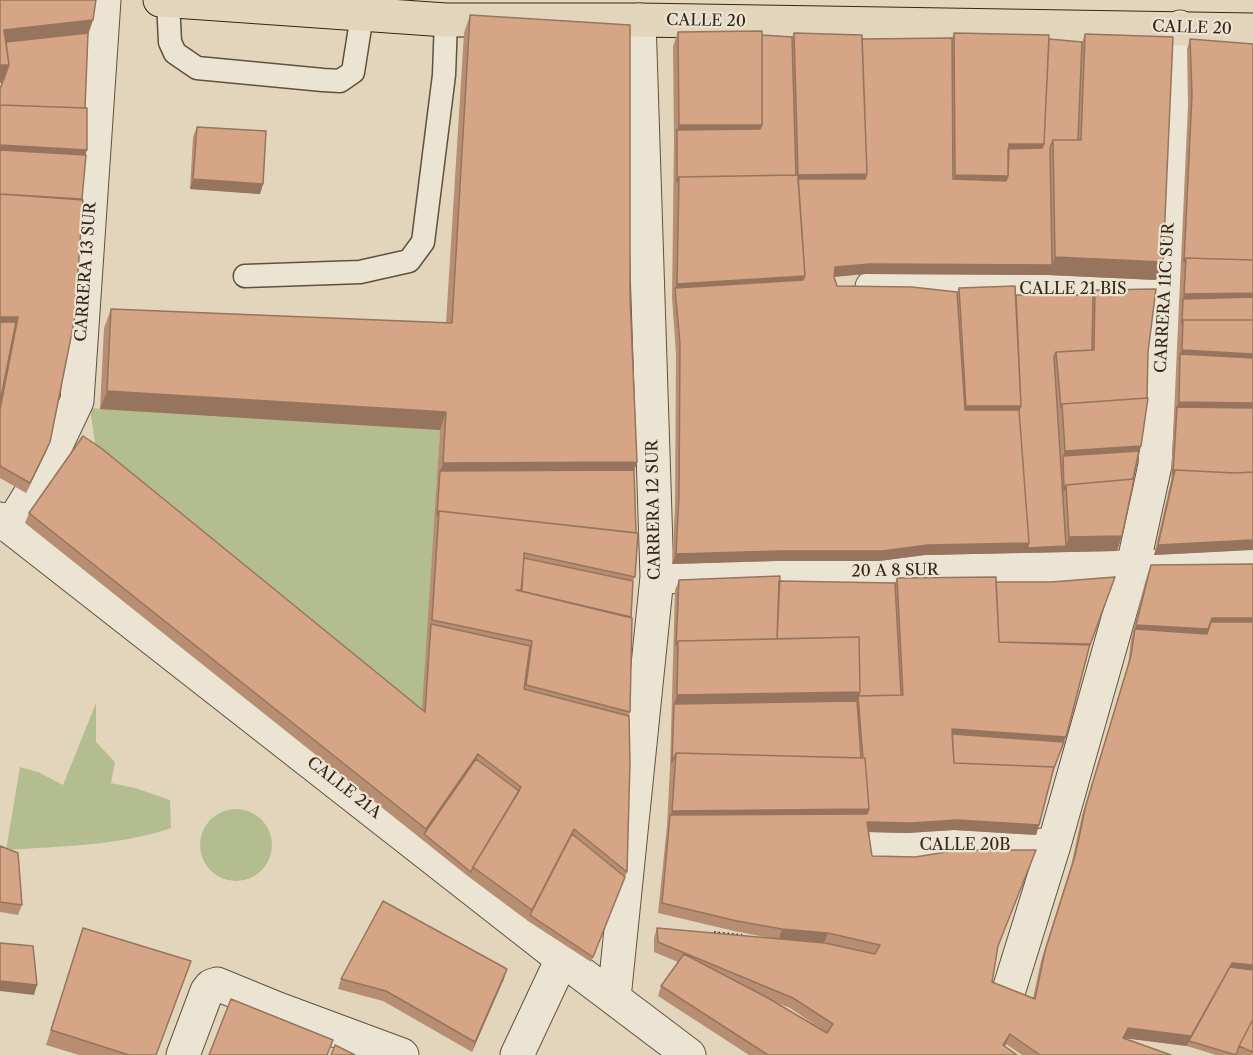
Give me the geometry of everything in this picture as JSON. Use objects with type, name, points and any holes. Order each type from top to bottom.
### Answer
[{"type":"main road","name":"CALLE 20","points":[[160,0],[446,20],[639,20],[1180,27],[1253,30]]},
{"type":"street","name":"CARRERA 13 SUR","points":[[5,523],[42,475],[77,401],[104,0]]},
{"type":"street","name":"CARRERA 12 SUR","points":[[614,998],[657,577],[639,20]]},
{"type":"street","name":"CARRERA 11C SUR","points":[[1133,566],[1155,465],[1180,27]]},
{"type":"street","name":"CALLE 21 BIS","points":[[837,287],[1165,290]]},
{"type":"street","name":"CALLE 21A","points":[[5,523],[562,959],[689,1055]]},
{"type":"street","name":"20 A 8 SUR","points":[[657,577],[1253,564]]},
{"type":"street","points":[[1008,993],[1054,845],[1133,566]]},
{"type":"street","name":"CALLE 20B","points":[[877,846],[1054,845]]},
{"type":"street","points":[[516,1055],[562,959]]},
{"type":"street","points":[[183,1055],[207,991],[211,986],[218,984],[402,1055]]},
{"type":"lane","points":[[168,1],[170,42],[175,53],[197,68],[323,80],[340,81],[353,72],[362,15]]},
{"type":"lane","points":[[245,276],[360,272],[409,261],[423,242],[444,75],[446,20]]},
{"type":"path","points":[[709,933],[753,938]]},
{"type":"green space","points":[[90,408],[440,430],[422,722],[97,458]]},
{"type":"green space","points":[[96,703],[96,742],[115,762],[111,783],[135,788],[170,800],[171,828],[111,842],[6,850],[20,767],[38,772],[63,785]]},
{"type":"green space","points":[[243,809],[262,819],[270,831],[272,845],[270,859],[262,871],[250,879],[229,881],[210,871],[202,859],[200,838],[210,819],[222,811]]},
{"type":"building","points":[[0,0],[96,0],[93,20],[4,30],[9,65],[0,65]]},
{"type":"building","points":[[470,15],[630,25],[630,298],[637,462],[443,463],[446,412],[107,391],[111,309],[452,323]]},
{"type":"building","points":[[762,31],[762,125],[679,125],[678,32]]},
{"type":"building","points":[[88,33],[85,108],[0,105],[0,89],[9,65],[6,42]]},
{"type":"building","points":[[794,33],[862,35],[867,174],[798,175]]},
{"type":"building","points":[[954,33],[1049,35],[1044,144],[1009,144],[1008,176],[955,175]]},
{"type":"building","points":[[1085,34],[1173,37],[1163,262],[1055,257],[1053,140],[1081,140]]},
{"type":"building","points":[[762,35],[792,37],[796,175],[679,177],[677,182],[677,130],[760,129],[762,125]]},
{"type":"building","points":[[952,38],[953,179],[1006,181],[1008,149],[1042,148],[1044,144],[1049,39],[1082,42],[1078,140],[1053,140],[1050,148],[1052,265],[870,264],[835,267],[834,277],[837,286],[912,287],[957,292],[965,410],[1019,410],[1029,543],[928,545],[882,551],[676,554],[679,497],[680,344],[675,288],[803,280],[805,276],[798,179],[865,179],[867,174],[862,39]]},
{"type":"building","points":[[1190,39],[1253,44],[1253,260],[1186,258],[1184,262],[1192,95]]},
{"type":"building","points":[[0,105],[87,108],[87,150],[0,145]]},
{"type":"building","points":[[197,127],[266,131],[263,184],[193,179]]},
{"type":"building","points":[[0,150],[86,155],[82,199],[0,194]]},
{"type":"building","points":[[798,175],[805,276],[677,284],[679,177]]},
{"type":"building","points":[[0,194],[83,200],[75,317],[50,442],[30,483],[0,466],[0,409],[18,317],[0,317]]},
{"type":"building","points":[[1186,258],[1253,260],[1253,293],[1184,294]]},
{"type":"building","points":[[1015,286],[1021,406],[966,406],[959,288]]},
{"type":"building","points":[[1156,289],[1148,352],[1147,398],[1062,404],[1061,408],[1056,352],[1094,350],[1095,290]]},
{"type":"building","points":[[1016,295],[1093,295],[1092,350],[1056,352],[1054,357],[1066,546],[1027,548],[1029,543],[1019,410],[1021,406]]},
{"type":"building","points":[[1253,297],[1253,320],[1183,320],[1182,324],[1183,299]]},
{"type":"building","points":[[1183,320],[1253,320],[1253,354],[1182,350]]},
{"type":"building","points":[[0,322],[16,322],[0,402]]},
{"type":"building","points":[[1180,354],[1253,358],[1253,403],[1179,402]]},
{"type":"building","points":[[1148,398],[1141,446],[1065,451],[1062,404]]},
{"type":"building","points":[[1177,407],[1253,408],[1253,472],[1175,470],[1173,474]]},
{"type":"building","points":[[83,436],[101,448],[425,712],[431,624],[530,646],[524,689],[629,716],[627,872],[574,829],[532,910],[473,867],[521,787],[478,754],[426,829],[29,513]]},
{"type":"building","points":[[1139,451],[1133,479],[1066,485],[1064,490],[1063,456]]},
{"type":"building","points":[[634,470],[636,533],[439,511],[437,515],[440,471]]},
{"type":"building","points":[[1175,470],[1253,472],[1253,540],[1158,545]]},
{"type":"building","points":[[1134,479],[1122,536],[1069,537],[1066,485]]},
{"type":"building","points":[[439,511],[638,533],[635,577],[524,553],[522,590],[516,590],[632,618],[630,712],[526,685],[532,641],[432,620]]},
{"type":"building","points":[[524,558],[633,581],[631,617],[521,591]]},
{"type":"building","points":[[1253,564],[1253,618],[1212,618],[1208,629],[1136,625],[1151,565]]},
{"type":"building","points":[[780,576],[777,639],[678,641],[676,645],[679,580]]},
{"type":"building","points":[[996,577],[999,642],[1090,644],[1066,737],[952,729],[954,763],[1054,767],[1039,825],[957,820],[911,823],[867,822],[872,856],[915,857],[959,850],[1036,850],[998,946],[992,982],[1035,999],[1045,951],[1075,856],[1086,805],[1131,656],[1135,629],[1207,634],[1211,622],[1253,622],[1253,965],[1232,963],[1191,1036],[1128,1028],[1123,1038],[1171,1055],[1040,1055],[1010,1034],[1003,1045],[1017,1055],[768,1055],[661,986],[684,954],[768,998],[827,1033],[833,1024],[793,998],[658,942],[657,928],[825,943],[875,954],[880,945],[828,933],[782,929],[737,921],[662,903],[670,815],[867,814],[869,809],[858,696],[903,695],[897,578]]},
{"type":"building","points":[[1115,577],[1090,645],[999,642],[996,582],[1051,582]]},
{"type":"building","points":[[779,581],[895,583],[901,695],[858,696],[860,692],[859,637],[777,639]]},
{"type":"building","points":[[859,637],[860,692],[677,695],[678,641]]},
{"type":"building","points":[[857,701],[861,758],[676,753],[672,762],[674,704]]},
{"type":"building","points":[[952,734],[1064,742],[1054,768],[954,763]]},
{"type":"building","points":[[676,753],[865,758],[869,809],[672,811]]},
{"type":"building","points":[[476,759],[519,791],[471,872],[424,834]]},
{"type":"building","points":[[572,834],[625,877],[593,957],[530,915]]},
{"type":"building","points":[[0,846],[18,853],[22,905],[0,902]]},
{"type":"building","points":[[383,901],[507,969],[475,1042],[386,991],[341,979]]},
{"type":"building","points":[[83,928],[191,961],[156,1055],[129,1055],[51,1030]]},
{"type":"building","points":[[0,943],[33,946],[37,985],[0,981]]},
{"type":"building","points":[[1230,967],[1253,970],[1253,1019],[1236,1055],[1189,1041]]},
{"type":"building","points":[[231,999],[333,1040],[327,1055],[209,1055]]},
{"type":"building","points":[[1253,1019],[1253,1052],[1239,1046]]},
{"type":"building","points":[[335,1045],[355,1055],[331,1055]]}]
